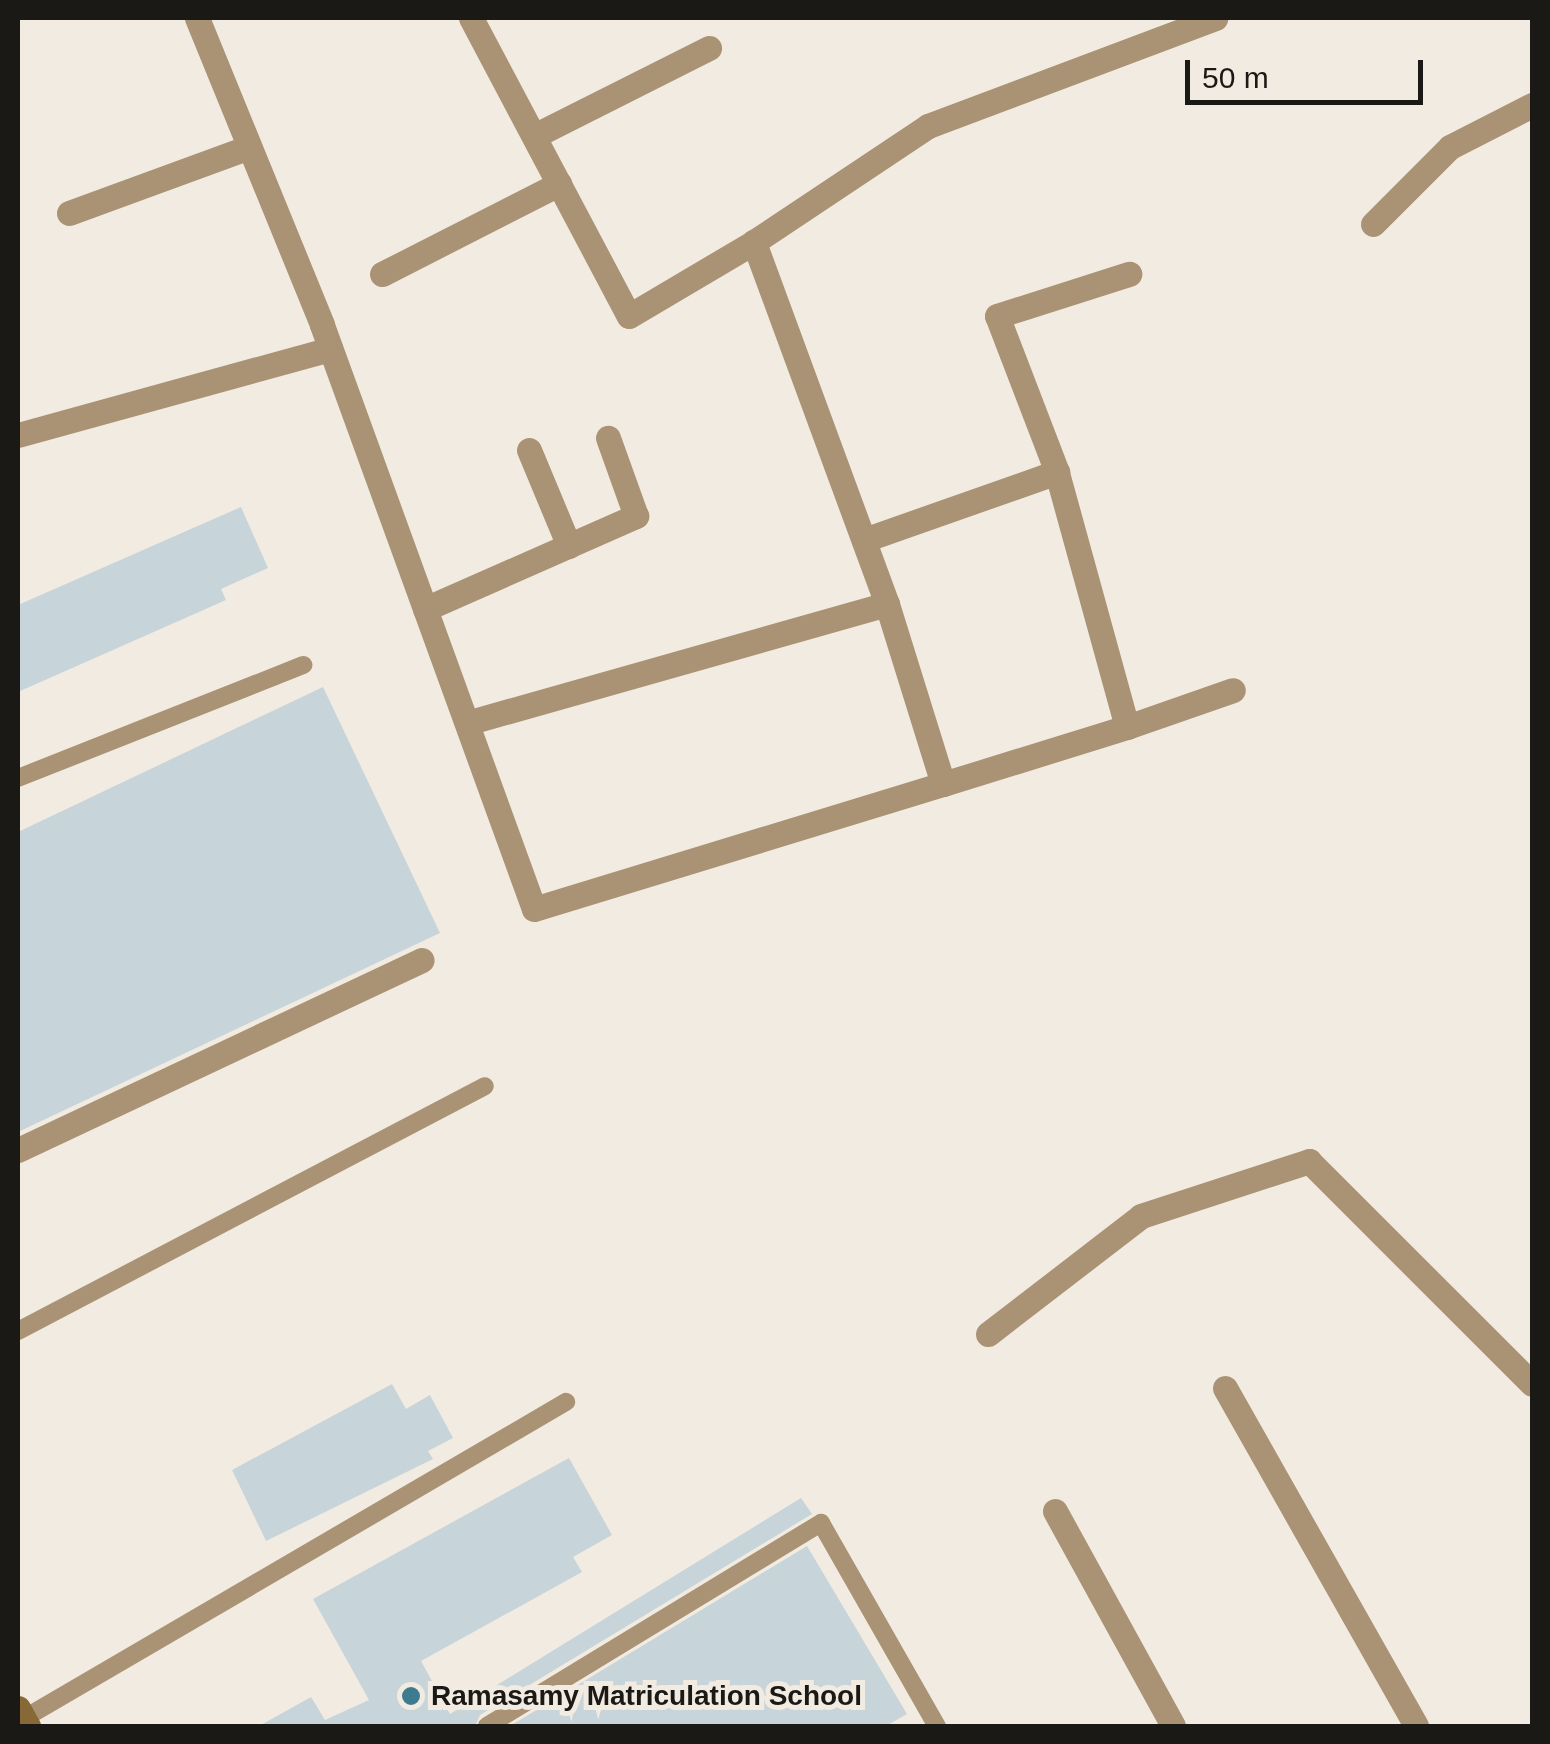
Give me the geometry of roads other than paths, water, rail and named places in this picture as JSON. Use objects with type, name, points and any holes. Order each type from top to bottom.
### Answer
[{"type":"street","points":[[197,18],[330,348],[534,909],[1127,727],[1233,690]]},
{"type":"street","points":[[471,18],[630,316],[754,242],[928,126],[1214,18]]},
{"type":"street","points":[[534,136],[709,48]]},
{"type":"street","points":[[1373,224],[1450,146],[1532,105]]},
{"type":"street","points":[[69,214],[249,147]]},
{"type":"street","points":[[382,274],[560,184]]},
{"type":"street","points":[[754,242],[887,604],[943,784]]},
{"type":"street","points":[[1127,727],[1057,472],[997,316],[1129,274]]},
{"type":"street","points":[[18,435],[330,348]]},
{"type":"street","points":[[424,609],[636,516],[608,438]]},
{"type":"street","points":[[529,450],[568,546]]},
{"type":"street","points":[[864,540],[1057,472]]},
{"type":"street","points":[[469,722],[887,604]]},
{"type":"street","points":[[18,1150],[422,960]]},
{"type":"street","points":[[988,1334],[1141,1216],[1309,1161],[1532,1384]]},
{"type":"street","points":[[1225,1388],[1416,1726]]},
{"type":"street","points":[[1055,1511],[1173,1726]]},
{"type":"lane","points":[[18,778],[303,665]]},
{"type":"lane","points":[[18,1331],[485,1086]]},
{"type":"lane","points":[[23,1718],[566,1402]]},
{"type":"lane","points":[[487,1726],[821,1523],[937,1726]]},
{"type":"place","name":"Ramasamy Matriculation School","points":[[411,1696]]}]
